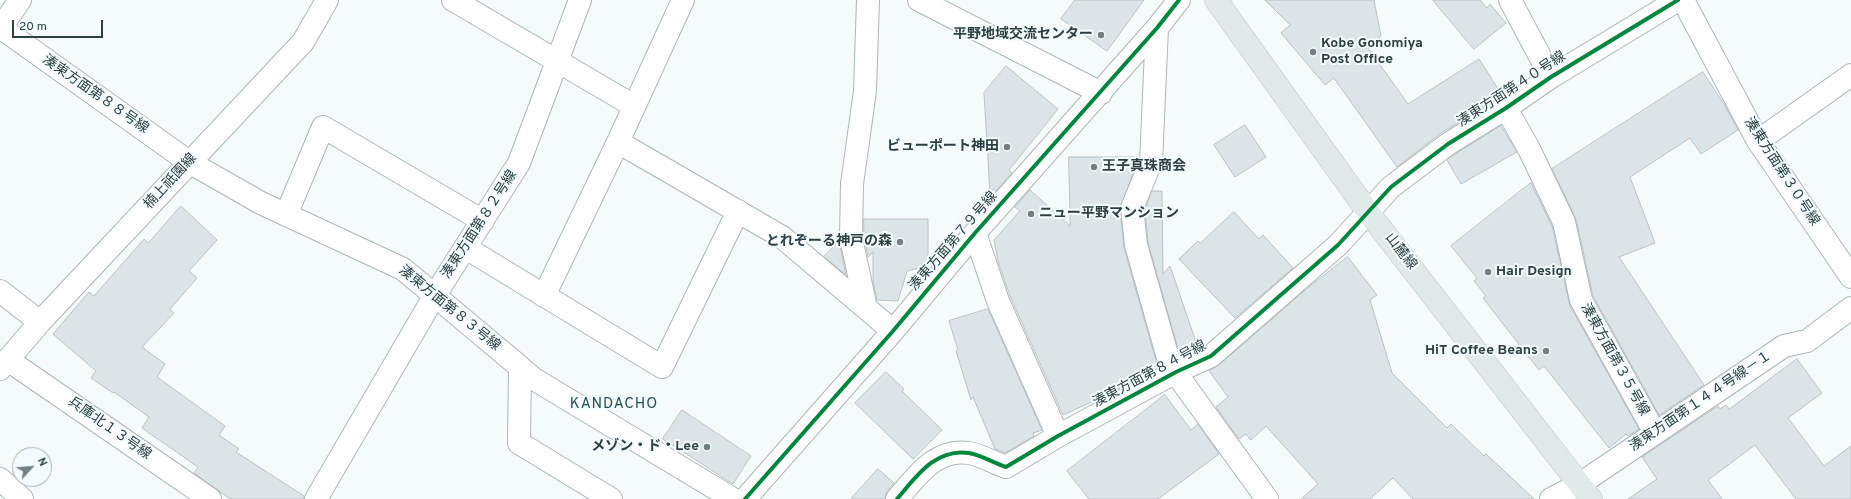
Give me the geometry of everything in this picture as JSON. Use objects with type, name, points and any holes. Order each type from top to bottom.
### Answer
[{"type":"main road","name":"山麓線","points":[[1216,0],[1368,212],[1586,491]]},
{"type":"street","points":[[0,28],[20,0]]},
{"type":"street","name":"楠上祇園線","points":[[4,364],[40,322],[303,42],[327,0]]},
{"type":"street","points":[[454,0],[634,106]]},
{"type":"street","name":"湊東方面第８２号線","points":[[316,499],[436,295],[519,164],[580,0]]},
{"type":"street","points":[[544,296],[618,142],[683,0]]},
{"type":"street","points":[[866,308],[851,238],[852,184],[864,91],[868,0]]},
{"type":"street","points":[[919,0],[1101,93]]},
{"type":"street","name":"湊東方面第７９号線","points":[[745,499],[893,331],[975,233],[1101,93],[1179,0]]},
{"type":"street","points":[[1510,0],[1550,77]]},
{"type":"street","name":"湊東方面第４０号線","points":[[1368,212],[1397,182],[1448,144],[1506,108],[1550,77],[1678,0]]},
{"type":"street","name":"湊東方面第３０号線","points":[[1683,0],[1758,141],[1851,277]]},
{"type":"street","name":"湊東方面第８８号線","points":[[0,28],[190,162]]},
{"type":"street","points":[[1157,28],[1151,162],[1132,208],[1136,245],[1170,365],[1267,499]]},
{"type":"street","points":[[1758,141],[1851,75]]},
{"type":"street","name":"湊東方面第３５号線","points":[[1506,108],[1529,149],[1564,222],[1581,300],[1655,433]]},
{"type":"street","points":[[286,215],[323,127],[483,221]]},
{"type":"street","points":[[618,142],[782,237],[893,331]]},
{"type":"street","name":"湊東方面第８３号線","points":[[190,162],[261,203],[403,269],[436,295],[534,379],[733,499]]},
{"type":"street","points":[[466,248],[662,366],[738,212]]},
{"type":"street","name":"湊東方面第８４号線","points":[[897,499],[929,463],[943,456],[967,453],[1006,467],[1058,436],[1176,372],[1212,356],[1338,245],[1368,212]]},
{"type":"street","points":[[975,233],[998,301],[1058,436]]},
{"type":"street","points":[[0,291],[40,322]]},
{"type":"street","name":"湊東方面第１４４号線－１","points":[[1551,499],[1586,491],[1655,433],[1784,346],[1806,341],[1851,308]]},
{"type":"street","name":"兵庫北１３号線","points":[[4,364],[210,499]]},
{"type":"street","points":[[520,367],[519,443],[611,499]]},
{"type":"street","points":[[0,479],[22,499]]},
{"type":"building","name":"平野地域交流センター","points":[[1075,0],[1144,0],[1107,51],[1061,19]]},
{"type":"building","points":[[1265,0],[1374,0],[1381,36],[1368,48],[1408,104],[1479,59],[1502,95],[1441,133],[1397,167],[1334,78],[1325,85],[1281,33],[1290,25]]},
{"type":"building","points":[[1433,0],[1480,0],[1487,8],[1490,4],[1506,23],[1474,49]]},
{"type":"building","name":"ビューポート神田","points":[[1006,66],[1058,109],[1009,170],[1012,173],[996,191],[993,189],[990,193],[984,93]]},
{"type":"building","points":[[1703,72],[1725,106],[1738,130],[1701,154],[1690,138],[1630,177],[1655,243],[1619,257],[1704,385],[1659,415],[1593,296],[1576,219],[1552,169]]},
{"type":"building","points":[[1245,125],[1266,157],[1235,177],[1214,145]]},
{"type":"building","points":[[1501,126],[1517,152],[1461,184],[1447,160]]},
{"type":"building","points":[[1069,157],[1139,157],[1120,209],[1124,248],[1158,368],[1107,395],[1063,415],[1010,296],[998,261],[994,240],[1020,211],[1015,207],[1030,190],[1070,226]]},
{"type":"building","points":[[1531,183],[1552,226],[1570,306],[1639,429],[1628,436],[1626,434],[1609,448],[1544,366],[1539,370],[1483,298],[1486,296],[1474,281],[1477,278],[1451,246]]},
{"type":"building","points":[[1152,191],[1162,191],[1163,274],[1170,266],[1198,348],[1180,356],[1148,243],[1145,210]]},
{"type":"building","points":[[181,206],[217,240],[189,271],[197,278],[170,309],[174,313],[142,347],[165,364],[157,377],[225,426],[219,435],[239,449],[236,452],[304,496],[304,499],[230,499],[194,473],[198,467],[142,428],[149,417],[114,392],[113,393],[91,378],[96,371],[53,334],[89,292],[94,296],[144,239],[148,243]]},
{"type":"building","points":[[1234,212],[1259,239],[1263,235],[1293,268],[1235,318],[1179,259],[1198,241],[1200,243]]},
{"type":"building","name":"とれぞーる神戸の森","points":[[864,219],[928,219],[928,266],[907,271],[898,301],[877,300],[873,281],[873,252],[868,257],[864,237]]},
{"type":"building","points":[[839,241],[846,275],[824,257]]},
{"type":"building","points":[[1348,257],[1377,295],[1370,300],[1392,373],[1447,428],[1451,424],[1484,456],[1486,454],[1534,499],[1413,499],[1393,478],[1370,499],[1301,499],[1318,484],[1266,426],[1251,440],[1246,434],[1239,439],[1216,407],[1228,397],[1209,371],[1219,365],[1310,286]]},
{"type":"building","points":[[988,309],[1042,430],[1033,433],[1034,436],[1005,453],[995,449],[973,397],[971,400],[956,351],[958,350],[949,321]]},
{"type":"building","points":[[1797,359],[1822,393],[1788,418],[1824,466],[1851,446],[1851,499],[1796,499],[1755,445],[1708,480],[1722,499],[1628,499],[1657,479],[1642,457],[1718,406],[1720,409],[1726,405],[1729,409]]},
{"type":"building","points":[[886,372],[904,389],[902,391],[942,430],[913,459],[855,403]]},
{"type":"building","points":[[1165,395],[1191,430],[1198,424],[1219,454],[1158,499],[1089,499],[1067,471]]},
{"type":"building","name":"メゾン・ド・Lee","points":[[682,410],[751,456],[733,484],[663,439]]},
{"type":"building","points":[[878,469],[894,483],[887,491],[885,499],[851,499]]},
{"type":"cycle path","points":[[745,499],[893,331],[975,233],[1157,28],[1179,0]]},
{"type":"cycle path","points":[[897,499],[919,473],[927,466],[946,455],[969,453],[978,455],[1006,467],[1058,436],[1176,372],[1211,356],[1338,245],[1391,187],[1448,144],[1506,108],[1551,77],[1678,0]]},
{"type":"place","name":"平野地域交流センター","points":[[1101,35]]},
{"type":"place","name":"Kobe Gonomiya Post Office","points":[[1313,52]]},
{"type":"place","name":"ビューポート神田","points":[[1007,147]]},
{"type":"place","name":"王子真珠商会","points":[[1094,167]]},
{"type":"place","name":"ニュー平野マンション","points":[[1031,214]]},
{"type":"place","name":"とれぞーる神戸の森","points":[[900,242]]},
{"type":"place","name":"Hair Design","points":[[1488,272]]},
{"type":"place","name":"HiT Coffee Beans","points":[[1546,351]]},
{"type":"place","name":"メゾン・ド・Lee","points":[[707,447]]},
{"type":"district","name":"KANDACHO","points":[[614,405]]}]
